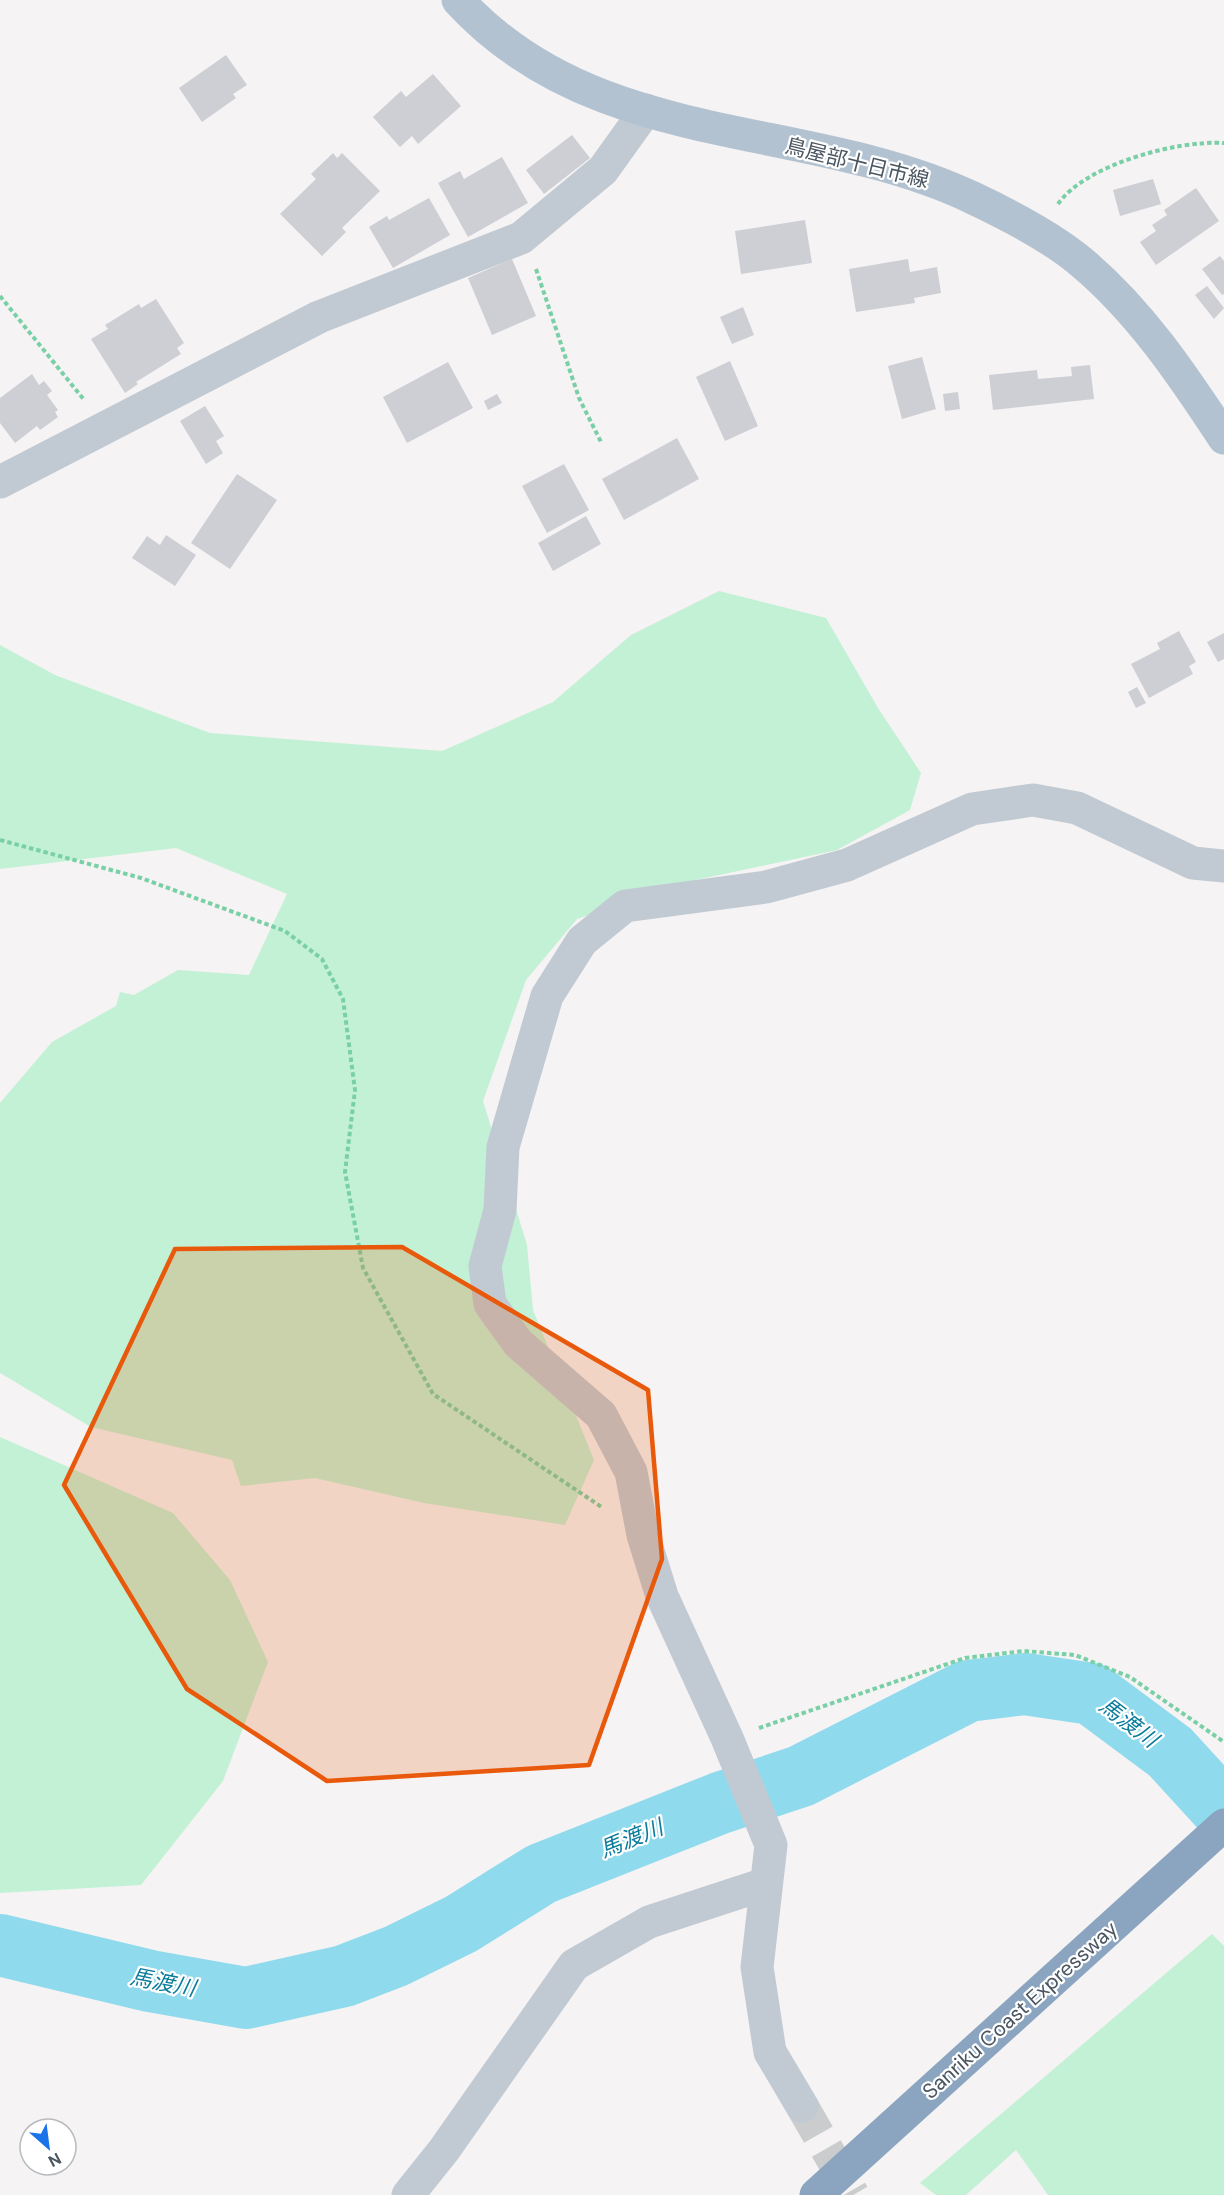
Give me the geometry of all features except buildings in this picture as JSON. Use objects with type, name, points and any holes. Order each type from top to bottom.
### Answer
[{"type":"highway","name":"Sanriku Coast Expressway","points":[[816,2195],[1224,1825]]},
{"type":"main road","name":"鳥屋部十日市線","points":[[458,0],[473,16],[526,59],[581,88],[723,132],[847,157],[908,173],[973,197],[1037,233],[1078,259],[1117,294],[1155,338],[1224,438]]},
{"type":"street","points":[[0,482],[319,317],[521,238],[603,170],[646,110]]},
{"type":"street","points":[[802,2106],[770,2052],[757,1967],[771,1845],[663,1596],[644,1535],[632,1472],[601,1415],[518,1342],[490,1304],[485,1266],[500,1210],[503,1147],[547,996],[582,941],[625,906],[766,887],[846,865],[972,809],[1033,800],[1077,808],[1193,863],[1224,866]]},
{"type":"street","points":[[408,2195],[444,2150],[574,1965],[649,1922],[765,1884]]},
{"type":"path","points":[[1037,233],[1063,196],[1104,169],[1161,149],[1206,142],[1224,143]]},
{"type":"path","points":[[521,238],[537,273],[579,398],[601,442]]},
{"type":"path","points":[[0,296],[107,427]]},
{"type":"path","points":[[0,840],[141,878],[230,910],[285,931],[322,959],[343,999],[354,1078],[355,1090],[345,1172],[363,1268],[433,1394],[644,1535]]},
{"type":"path","points":[[731,1750],[965,1658],[1024,1651],[1075,1655],[1130,1677],[1224,1742]]},
{"type":"highlighted area","points":[[402,1247],[648,1390],[662,1559],[589,1765],[327,1781],[187,1689],[64,1485],[175,1249]]},
{"type":"green space","points":[[719,591],[826,618],[878,708],[921,773],[910,810],[837,850],[686,882],[577,919],[526,980],[483,1101],[527,1245],[533,1310],[594,1460],[565,1525],[424,1503],[315,1478],[241,1486],[232,1460],[91,1427],[0,1373],[0,1103],[52,1042],[116,1006],[120,992],[134,995],[178,970],[249,975],[287,894],[176,848],[0,869],[0,645],[55,675],[210,733],[442,751],[553,702],[631,635]]},
{"type":"green space","points":[[0,1437],[173,1513],[230,1580],[268,1662],[223,1781],[141,1885],[0,1893]]},
{"type":"green space","points":[[1212,1934],[1224,1946],[1224,2195],[1048,2195],[1016,2150],[966,2195],[936,2195],[920,2183]]},
{"type":"waterway","name":"馬渡川","points":[[0,1945],[150,1981],[246,1998],[344,1976],[396,1956],[461,1924],[541,1874],[720,1803],[801,1776],[968,1691],[1025,1684],[1092,1694],[1170,1752],[1224,1811]]},
{"type":"tunnel","points":[[802,2106],[853,2195]]}]
